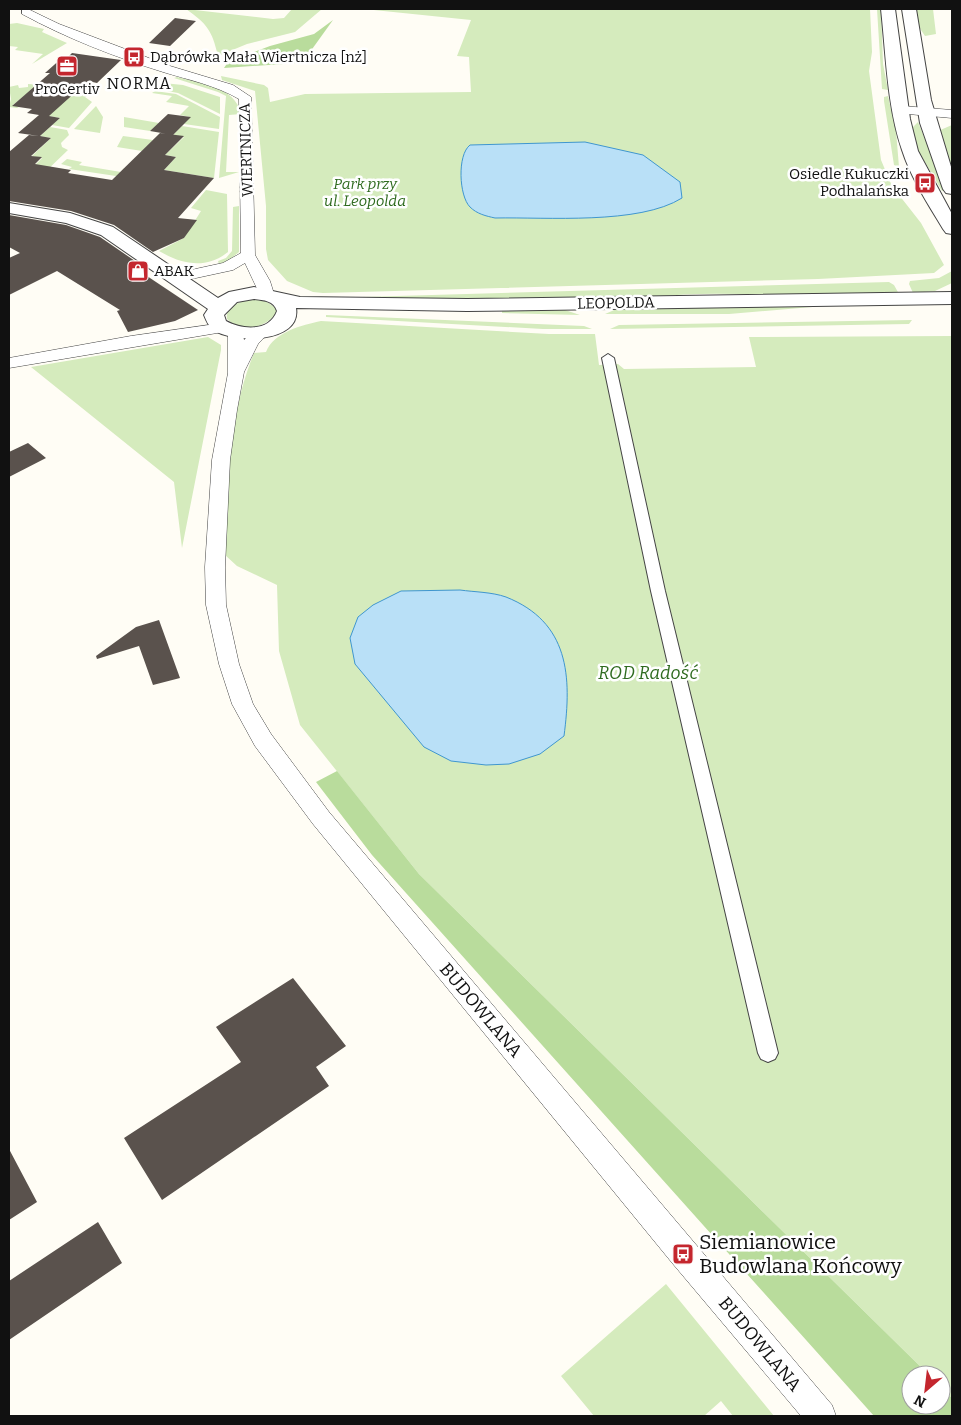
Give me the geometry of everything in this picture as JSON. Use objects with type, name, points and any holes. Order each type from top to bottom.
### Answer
[{"type":"street","points":[[888,9],[902,115],[910,151],[952,229]]},
{"type":"street","points":[[909,9],[916,69],[925,116],[952,189]]},
{"type":"street","name":"WIERTNICZA","points":[[55,27],[26,10],[16,19],[55,27],[166,69],[229,88],[245,97],[249,258],[247,282],[228,313],[236,374]]},
{"type":"street","points":[[902,115],[952,114]]},
{"type":"street","points":[[925,116],[952,122]]},
{"type":"street","points":[[9,208],[70,218],[107,231],[175,274],[228,313],[261,332],[277,325],[277,303]]},
{"type":"street","points":[[175,274],[228,267],[249,258]]},
{"type":"street","name":"WIERTNICZA","points":[[249,258],[277,303]]},
{"type":"street","points":[[931,298],[952,288]]},
{"type":"street","name":"LEOPOLDA","points":[[598,312],[952,298]]},
{"type":"street","name":"LEOPOLDA","points":[[228,313],[277,303],[334,312],[952,312]]},
{"type":"street","points":[[9,363],[131,340],[228,313]]},
{"type":"street","name":"WIERTNICZA","points":[[215,567],[221,460],[228,410],[236,374],[251,342],[261,332]]},
{"type":"street","points":[[608,358],[658,591],[768,1053]]},
{"type":"street","name":"BUDOWLANA","points":[[215,567],[216,605],[229,664],[243,704],[262,740],[321,818],[683,1254],[821,1416]]},
{"type":"green space","points":[[186,9],[273,19],[284,18],[292,9],[322,9],[295,32],[247,44],[218,56],[208,28]]},
{"type":"green space","name":"Park przy ul. Leopolda","points":[[364,9],[870,9],[872,52],[869,71],[881,160],[892,186],[921,223],[944,265],[934,273],[818,279],[323,293],[313,292],[287,281],[268,260],[266,249],[266,206],[255,91],[222,80],[221,76],[264,85],[268,88],[270,102],[305,94],[471,92],[469,57],[457,56],[471,20]]},
{"type":"green space","points":[[877,9],[881,9],[883,64],[888,90],[882,89]]},
{"type":"green space","points":[[916,9],[933,9],[936,34],[925,36],[919,27]]},
{"type":"green space","points":[[333,20],[310,52],[298,63],[224,68],[228,62],[270,46],[314,34]]},
{"type":"green space","points":[[17,23],[44,29],[42,32],[67,43],[32,64],[43,54],[15,50],[18,47],[9,46],[9,24]]},
{"type":"green space","points":[[177,77],[216,87],[232,97],[238,105],[241,114],[229,115],[226,172],[239,172],[219,178],[226,96],[174,78]]},
{"type":"green space","points":[[163,83],[183,85],[220,97],[220,114],[178,93],[156,89]]},
{"type":"green space","points":[[28,84],[46,85],[81,95],[85,92],[90,94],[85,97],[92,102],[69,128],[52,125],[60,118],[49,116],[25,95],[13,105],[19,107],[9,107],[11,99],[9,87],[18,85],[19,88],[28,87]]},
{"type":"green space","points":[[155,91],[176,94],[220,117],[219,129],[184,124],[190,117],[180,115],[189,106],[166,102],[172,96],[152,93]]},
{"type":"green space","points":[[888,96],[896,131],[899,167],[894,165],[884,101],[884,97]]},
{"type":"green space","points":[[96,106],[103,117],[100,133],[74,129]]},
{"type":"green space","points":[[124,117],[159,123],[150,131],[124,127]]},
{"type":"green space","points":[[918,122],[946,191],[942,191],[919,152],[912,128]]},
{"type":"green space","points":[[952,125],[952,171],[938,131]]},
{"type":"green space","points":[[182,126],[219,132],[214,178],[164,170],[176,157],[165,155],[184,137],[173,135]]},
{"type":"green space","points":[[50,127],[67,130],[69,135],[61,143],[62,147],[68,150],[43,174],[28,172],[42,158],[32,156],[51,138],[40,136]]},
{"type":"green space","points":[[123,136],[153,140],[142,151],[117,147]]},
{"type":"green space","points":[[67,159],[82,162],[79,165],[121,172],[124,168],[126,169],[119,179],[116,176],[69,169],[72,167],[61,164]]},
{"type":"green space","points":[[206,190],[227,194],[228,252],[220,258],[211,261],[194,263],[167,256],[159,251],[184,238],[201,211],[191,208]]},
{"type":"green space","points":[[239,206],[239,252],[228,261],[219,264],[218,261],[226,258],[232,251],[233,207]]},
{"type":"green space","points":[[952,271],[952,283],[935,291],[913,293],[909,284],[910,281],[939,278]]},
{"type":"green space","points":[[889,282],[894,285],[899,294],[712,294],[649,298],[421,302],[327,298]]},
{"type":"green space","points":[[255,299],[264,300],[276,308],[277,313],[260,325],[246,328],[233,324],[227,319],[229,310],[236,304]]},
{"type":"green space","points":[[811,305],[812,307],[729,314],[605,314],[619,308]]},
{"type":"green space","points":[[562,309],[580,315],[502,313],[502,310]]},
{"type":"green space","points":[[326,315],[584,326],[592,329],[543,329],[326,317]]},
{"type":"green space","points":[[912,320],[909,324],[610,329],[619,325]]},
{"type":"green space","name":"ROD Radość","points":[[321,321],[549,334],[595,334],[599,365],[618,364],[624,369],[756,367],[749,337],[952,336],[952,1398],[951,1365],[919,1365],[419,874],[300,725],[279,651],[277,585],[237,566],[225,555],[230,452],[245,377],[254,353],[266,352],[275,339],[282,334]]},
{"type":"green space","points":[[208,337],[221,345],[221,350],[182,548],[174,482],[31,367]]},
{"type":"green space","points":[[337,771],[419,874],[919,1365],[901,1365],[901,1415],[951,1415],[951,1397],[952,1416],[874,1416],[372,855],[316,782]]},
{"type":"green space","points":[[666,1284],[774,1416],[733,1416],[721,1401],[704,1416],[594,1416],[561,1376]]},
{"type":"water","points":[[585,142],[643,155],[680,182],[682,198],[664,207],[642,212],[592,218],[495,218],[476,211],[466,202],[462,185],[461,166],[466,150],[470,145]]},
{"type":"water","points":[[460,590],[506,597],[527,608],[543,621],[554,636],[562,653],[566,672],[567,692],[564,736],[540,754],[509,764],[486,765],[451,761],[424,747],[355,664],[350,638],[358,617],[373,605],[401,591]]},
{"type":"building","points":[[175,18],[196,21],[170,46],[149,43]]},
{"type":"building","points":[[72,53],[121,60],[97,83],[88,81],[49,116],[60,118],[40,136],[51,138],[31,156],[42,157],[35,164],[71,170],[68,173],[112,180],[160,133],[184,136],[165,155],[176,157],[164,170],[214,178],[178,218],[197,220],[184,238],[153,252],[114,225],[71,211],[9,201],[9,152],[29,135],[39,136],[18,133],[39,115],[27,113],[32,109],[12,106],[50,73],[45,73],[63,57],[67,58]]},
{"type":"building","points":[[168,114],[191,117],[173,135],[150,131]]},
{"type":"building","points":[[9,215],[66,225],[100,237],[135,261],[129,264],[198,310],[175,321],[128,332],[117,311],[120,310],[57,271],[9,295],[9,258],[20,253],[9,247]]},
{"type":"building","points":[[28,443],[46,458],[9,477],[9,452]]},
{"type":"building","points":[[159,620],[180,678],[153,685],[139,646],[97,659],[96,656],[136,627]]},
{"type":"building","points":[[293,978],[346,1046],[316,1067],[329,1086],[162,1200],[124,1138],[241,1062],[216,1027]]},
{"type":"building","points":[[9,1149],[37,1202],[9,1220]]},
{"type":"building","points":[[98,1222],[122,1263],[9,1340],[9,1281]]},
{"type":"place","name":"Dąbrówka Mała Wiertnicza [nż]","points":[[134,57]]},
{"type":"place","name":"ProCertiv","points":[[67,66]]},
{"type":"place","name":"Osiedle Kukuczki Podhalańska","points":[[925,183]]},
{"type":"place","name":"ABAK","points":[[138,271]]},
{"type":"place","name":"Siemianowice Budowlana Końcowy","points":[[683,1254]]},
{"type":"district","name":"NORMA","points":[[139,83]]}]
